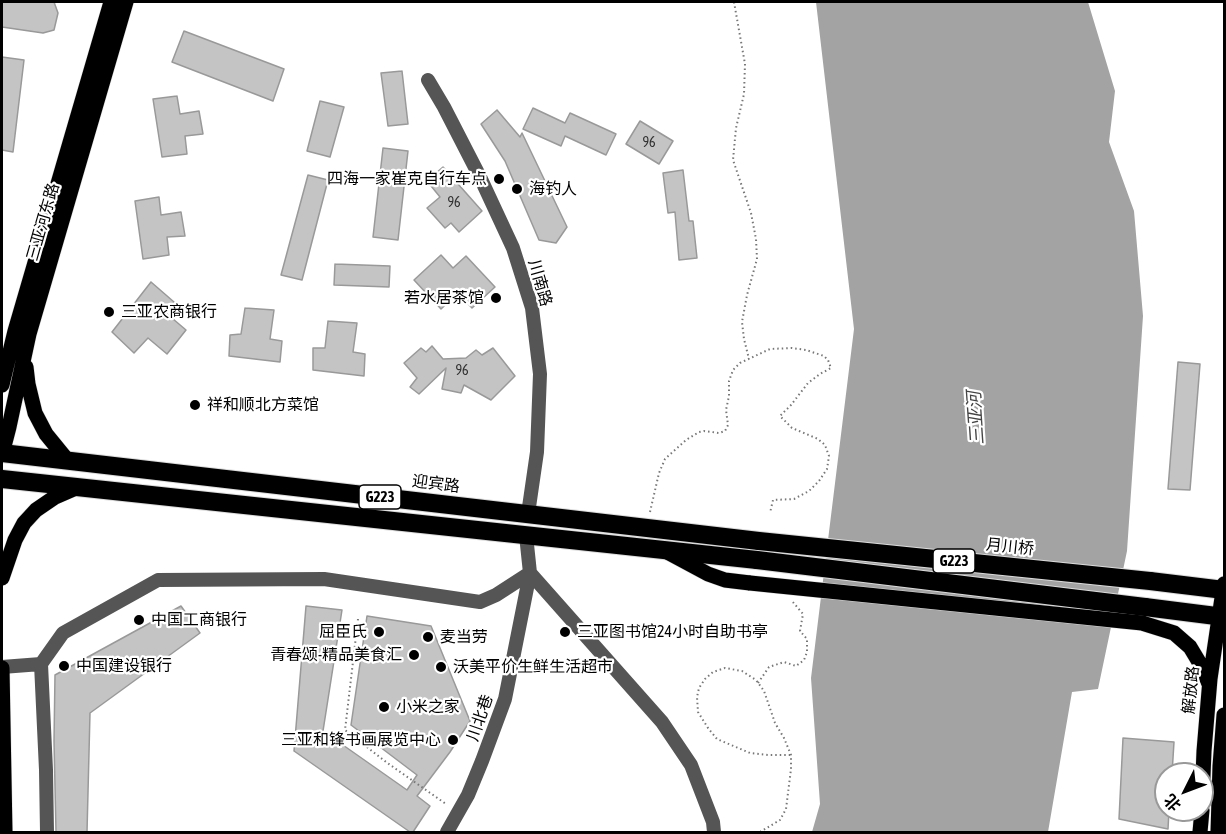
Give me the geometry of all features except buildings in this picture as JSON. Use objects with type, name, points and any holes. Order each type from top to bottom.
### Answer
[{"type":"highway","name":"迎宾路","points":[[2,453],[759,541]]},
{"type":"highway","name":"G223","points":[[2,479],[757,560],[1144,615],[1222,617]]},
{"type":"highway","name":"月川桥","points":[[759,541],[1224,588]]},
{"type":"main road","name":"三亚河东路","points":[[2,385],[5,364],[111,2]]},
{"type":"main road","name":"三亚河东路","points":[[2,453],[30,334],[126,2]]},
{"type":"main road","points":[[25,354],[28,384],[35,413],[46,434],[68,461]]},
{"type":"main road","points":[[2,578],[15,540],[24,523],[36,510],[55,497],[78,487]]},
{"type":"main road","points":[[665,550],[690,566],[724,580],[1144,615],[1174,633],[1190,647],[1209,685]]},
{"type":"main road","name":"解放路","points":[[1204,762],[1209,685],[1222,617],[1224,588]]},
{"type":"main road","points":[[2,668],[5,832]]},
{"type":"main road","points":[[1218,832],[1224,715]]},
{"type":"street","name":"川南路","points":[[428,80],[480,177],[513,248],[532,308],[540,374],[537,452],[528,514]]},
{"type":"street","name":"川北巷","points":[[447,832],[468,795],[505,699],[530,573],[526,536]]},
{"type":"street","points":[[47,832],[41,664],[63,633],[158,580],[324,579],[480,602],[496,595],[530,573],[662,722],[691,765],[714,832]]},
{"type":"street","points":[[2,668],[41,664]]},
{"type":"path","points":[[734,2],[746,64],[744,94],[736,128],[733,160],[751,213],[757,259],[742,322],[749,359]]},
{"type":"path","points":[[646,528],[659,473],[665,459],[686,440],[699,432],[725,431],[728,425],[726,410],[729,381],[733,370],[740,363],[770,349],[806,350],[824,356],[831,368],[808,383],[780,416],[792,428],[818,439],[825,445],[829,456],[827,469],[809,491],[794,499],[773,500],[770,513]]},
{"type":"path","points":[[758,683],[769,667],[784,662],[796,666],[804,660],[807,652],[807,639],[801,631],[802,614],[793,602],[787,600]]},
{"type":"path","points":[[358,619],[345,730],[458,813]]},
{"type":"path","points":[[760,832],[780,820],[786,809],[791,754],[764,691],[756,680],[742,671],[725,668],[713,672],[705,679],[699,688],[697,697],[698,712],[717,739],[750,753],[791,754]]},
{"type":"water","name":"三亚河","points":[[816,2],[1088,2],[1115,91],[1109,142],[1134,211],[1143,316],[1127,551],[1098,689],[1072,692],[1048,832],[812,832],[820,804],[811,678],[854,329]]},
{"type":"place","name":"四海一家崔克自行车点","points":[[499,179]]},
{"type":"place","name":"海钓人","points":[[517,189]]},
{"type":"place","name":"若水居茶馆","points":[[496,298]]},
{"type":"place","name":"三亚农商银行","points":[[109,312]]},
{"type":"place","name":"祥和顺北方菜馆","points":[[195,405]]},
{"type":"place","name":"中国工商银行","points":[[139,620]]},
{"type":"place","name":"屈臣氏","points":[[379,632]]},
{"type":"place","name":"三亚图书馆24小时自助书亭","points":[[565,632]]},
{"type":"place","name":"麦当劳","points":[[428,637]]},
{"type":"place","name":"青春颂-精品美食汇","points":[[414,655]]},
{"type":"place","name":"中国建设银行","points":[[64,666]]},
{"type":"place","name":"沃美平价生鲜生活超市","points":[[441,667]]},
{"type":"place","name":"小米之家","points":[[384,707]]},
{"type":"place","name":"三亚和锋书画展览中心","points":[[453,740]]}]
